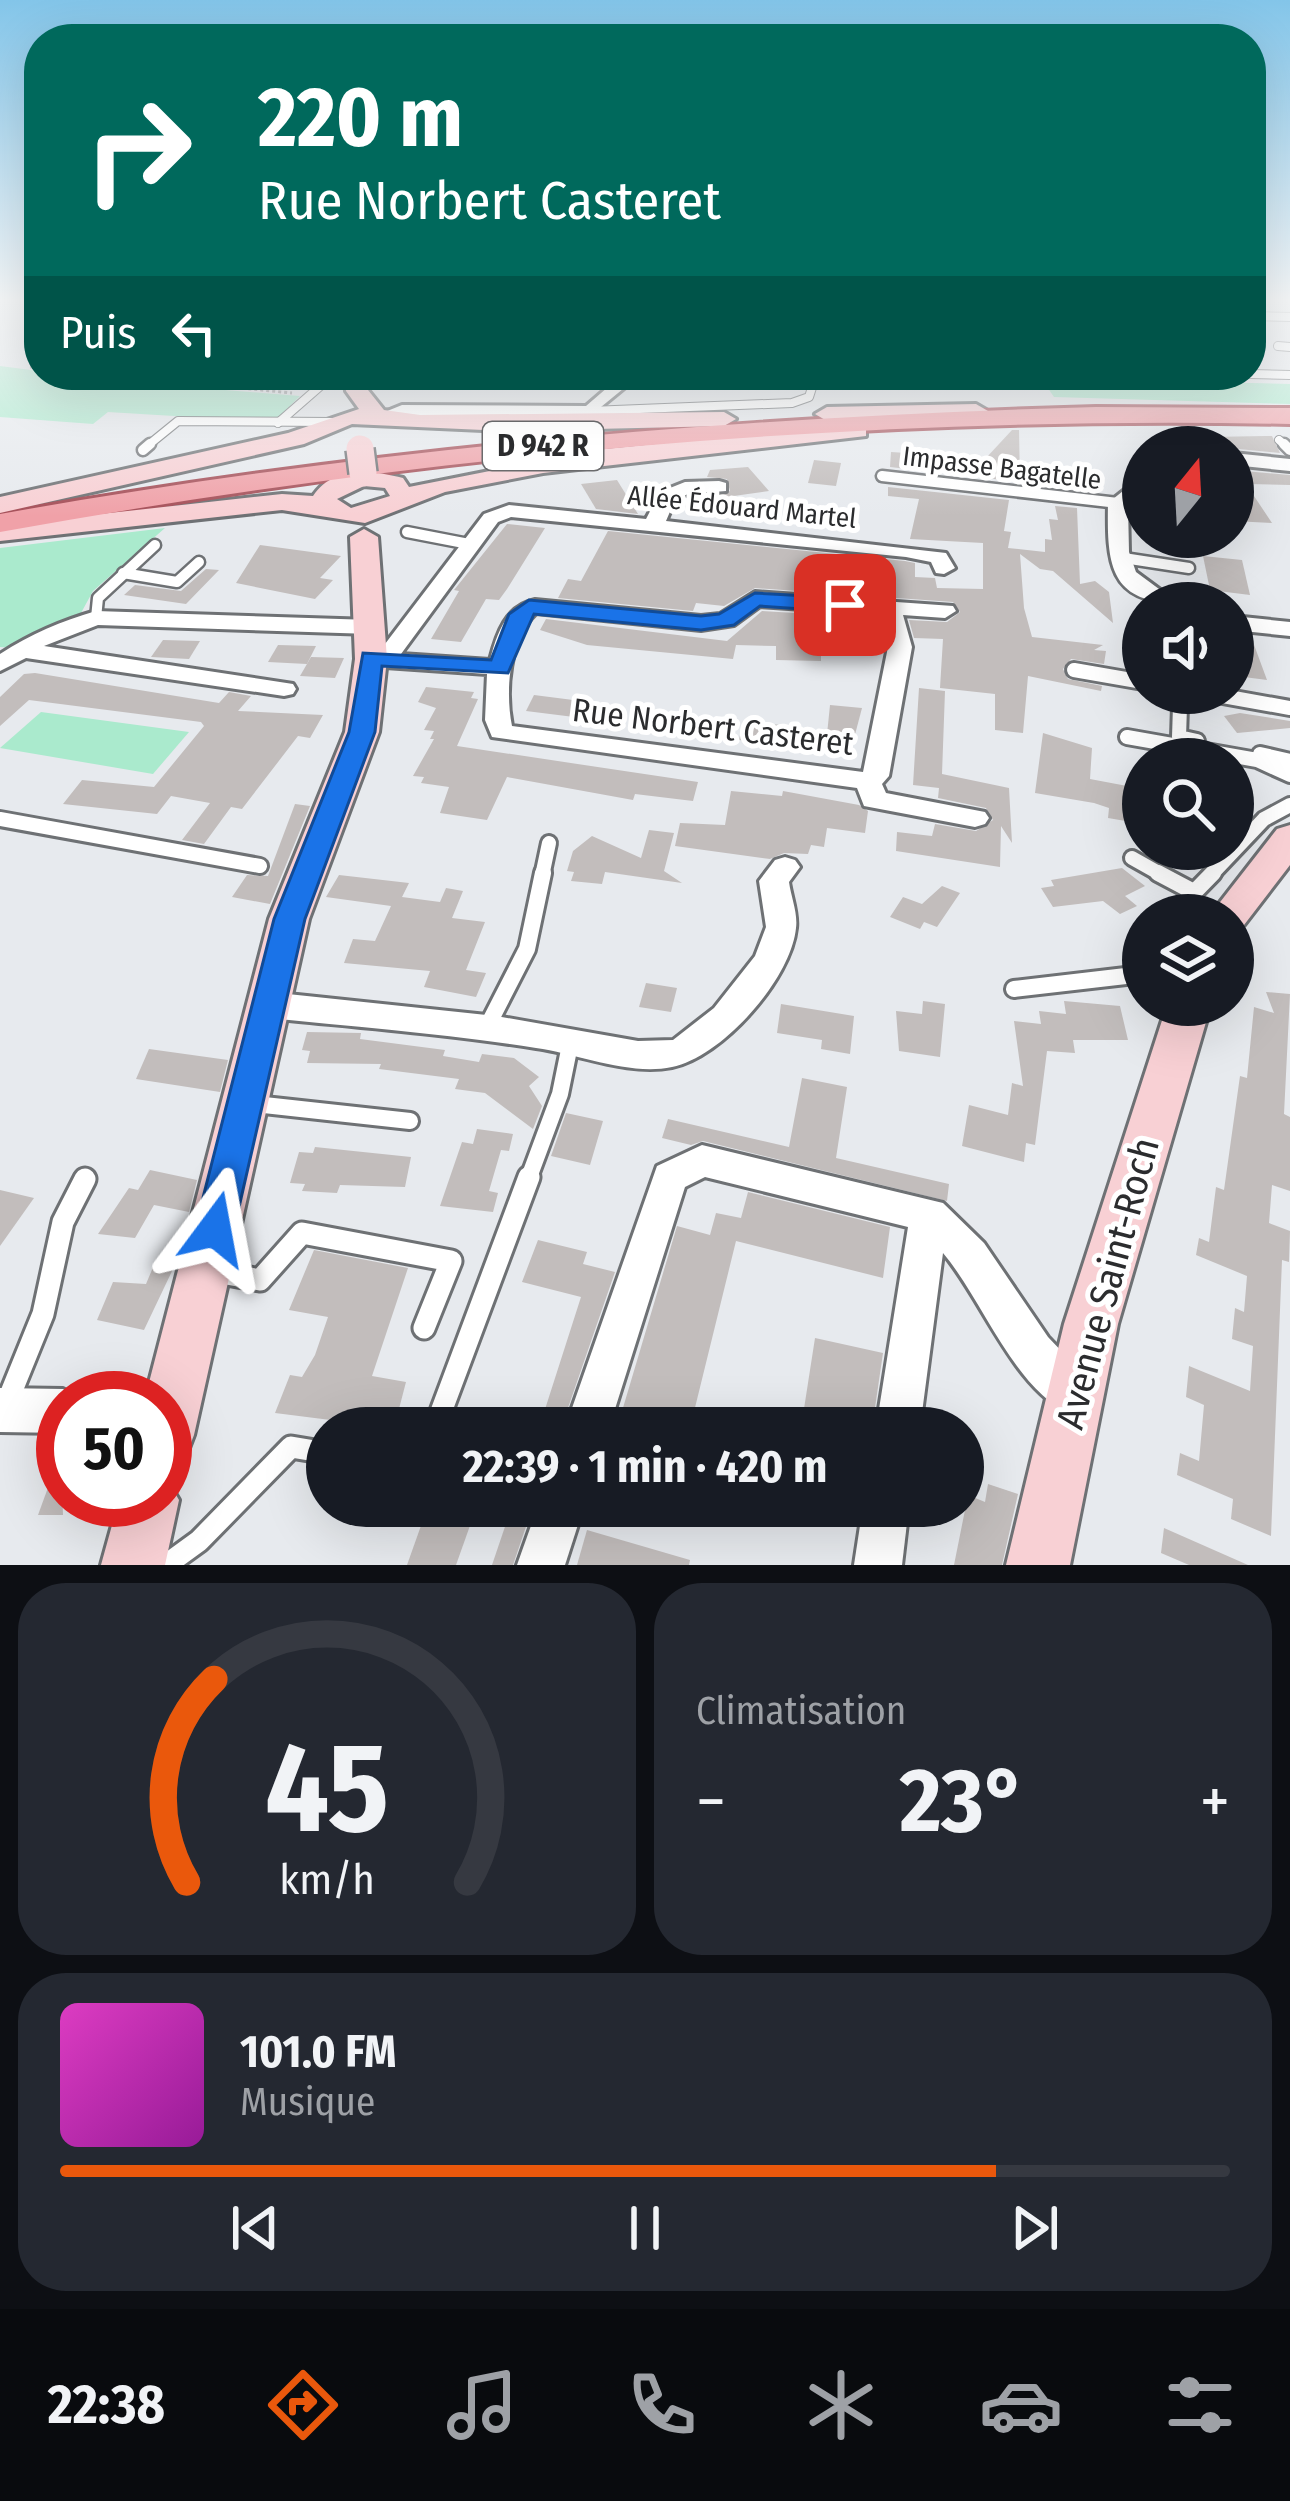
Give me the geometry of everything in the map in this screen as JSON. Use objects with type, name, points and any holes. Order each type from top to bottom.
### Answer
[{"type":"main road","points":[[179,1371],[298,889],[362,732],[371,643],[371,516],[394,482],[332,438],[334,422],[353,390]]},
{"type":"main road","points":[[363,390],[395,428],[327,491],[371,516]]},
{"type":"main road","points":[[0,514],[250,472],[431,448],[976,411]]},
{"type":"main road","points":[[0,514],[296,439],[334,422],[384,417],[653,423],[976,411],[1286,422]]},
{"type":"main road","points":[[0,533],[282,502],[371,516],[438,485],[703,443],[1091,415]]},
{"type":"main road","name":"D 942 R","points":[[0,514],[427,457],[734,433],[1091,415],[1286,422]]},
{"type":"main road","points":[[1246,894],[1290,838]]},
{"type":"main road","name":"Avenue Saint-Roch","points":[[1038,1565],[1073,1394],[1183,1026]]},
{"type":"main road","points":[[133,1565],[142,1527]]},
{"type":"street","points":[[384,417],[403,410],[590,411],[614,390]]},
{"type":"street","points":[[1254,461],[1290,465]]},
{"type":"street","points":[[653,526],[667,496],[685,488],[719,487]]},
{"type":"street","points":[[1122,499],[1118,503],[1117,557],[1134,582]]},
{"type":"street","name":"Allée Édouard Martel","points":[[371,643],[393,650],[491,518],[509,511],[906,551],[939,557],[944,568]]},
{"type":"street","name":"Rue Norbert Casteret","points":[[755,599],[890,608],[900,647],[876,776],[868,781],[501,732],[495,716],[500,668],[521,614],[529,607],[701,623],[726,620],[755,599]]},
{"type":"street","points":[[890,608],[945,611]]},
{"type":"street","points":[[10,657],[44,636],[96,618],[371,643],[500,668]]},
{"type":"street","points":[[1254,625],[1290,629]]},
{"type":"street","points":[[10,657],[284,689]]},
{"type":"street","points":[[868,781],[874,800],[893,808],[975,818]]},
{"type":"street","points":[[269,1005],[571,1040],[636,1055],[680,1052],[705,1036],[748,992],[771,957],[782,926],[774,881],[784,867]]},
{"type":"street","points":[[593,1407],[670,1177],[702,1161],[929,1215],[976,1259],[1039,1361],[1073,1394]]},
{"type":"street","points":[[901,1407],[929,1215]]},
{"type":"street","points":[[2,1410],[36,1411]]},
{"type":"street","points":[[541,1565],[554,1527]]},
{"type":"street","points":[[878,1565],[883,1527]]},
{"type":"lane","points":[[275,425],[316,390]]},
{"type":"lane","points":[[590,411],[792,404],[809,397],[811,390]]},
{"type":"lane","points":[[143,450],[178,421],[334,422]]},
{"type":"lane","points":[[1286,422],[1290,450]]},
{"type":"lane","name":"Impasse Bagatelle","points":[[882,476],[1118,503]]},
{"type":"lane","points":[[371,516],[470,544]]},
{"type":"lane","points":[[96,618],[98,598],[155,545]]},
{"type":"lane","points":[[1117,557],[1190,568]]},
{"type":"lane","points":[[123,573],[176,582],[199,562]]},
{"type":"lane","points":[[1074,670],[1122,678]]},
{"type":"lane","points":[[1254,702],[1290,708]]},
{"type":"lane","points":[[1180,714],[1179,737],[1290,760]]},
{"type":"lane","points":[[1126,737],[1257,760],[1290,776]]},
{"type":"lane","points":[[1153,870],[1192,892],[1264,819],[1290,805]]},
{"type":"lane","points":[[0,819],[260,866]]},
{"type":"lane","points":[[486,1030],[527,949],[549,843]]},
{"type":"lane","points":[[1015,988],[1122,976]]},
{"type":"lane","points":[[443,1407],[560,1094],[571,1040]]},
{"type":"lane","points":[[245,1103],[410,1121]]},
{"type":"lane","points":[[2,1410],[43,1314],[63,1222],[85,1179]]},
{"type":"lane","points":[[205,1270],[260,1280],[302,1233],[451,1261],[424,1328]]},
{"type":"lane","points":[[166,1565],[199,1541],[291,1447],[306,1450]]},
{"type":"path","points":[[252,390],[309,396]]},
{"type":"green space","points":[[0,370],[24,370],[24,390],[225,390],[300,396],[274,422],[108,412],[93,424],[0,417]]},
{"type":"green space","points":[[1266,383],[1290,384],[1290,404],[1054,397],[1049,390],[1266,390]]},
{"type":"green space","points":[[165,528],[93,591],[81,613],[13,648],[0,647],[0,548]]},
{"type":"green space","points":[[41,712],[189,732],[153,774],[0,748]]},
{"type":"building","points":[[1012,430],[1019,430],[1020,482],[890,467],[891,452],[986,458]]},
{"type":"building","points":[[1254,436],[1272,436],[1280,453],[1254,450]]},
{"type":"building","points":[[814,460],[841,463],[836,486],[808,483]]},
{"type":"building","points":[[748,467],[769,491],[698,501],[730,491],[727,479],[707,477],[710,470]]},
{"type":"building","points":[[1254,472],[1290,475],[1290,485],[1254,484]]},
{"type":"building","points":[[617,480],[638,514],[596,509],[581,484]]},
{"type":"building","points":[[888,487],[1009,500],[1004,531],[1011,532],[1008,548],[1045,552],[1045,539],[1052,540],[1049,519],[1058,520],[1055,506],[1077,508],[1080,584],[1095,581],[1109,592],[1113,623],[1053,571],[1040,569],[1020,554],[1024,608],[1032,637],[1103,645],[1094,650],[1106,651],[1104,664],[1071,659],[1063,669],[1068,679],[1102,686],[1101,691],[1028,676],[1023,733],[995,730],[995,694],[940,688],[943,639],[914,638],[909,620],[947,622],[960,612],[953,602],[755,588],[724,606],[696,603],[693,611],[558,598],[568,579],[581,581],[608,531],[905,561],[915,563],[915,577],[935,578],[937,588],[983,589],[983,543],[910,539],[919,499],[888,496]]},
{"type":"building","points":[[1254,496],[1272,523],[1254,522]]},
{"type":"building","points":[[507,524],[545,528],[499,600],[486,599],[461,642],[431,639],[459,591],[454,590]]},
{"type":"building","points":[[260,545],[341,556],[320,578],[333,580],[315,599],[236,583]]},
{"type":"building","points":[[1203,558],[1242,560],[1247,582],[1208,582]]},
{"type":"building","points":[[206,569],[219,570],[186,604],[124,595],[135,585],[181,591]]},
{"type":"building","points":[[762,611],[876,618],[878,640],[839,638],[840,649],[821,649],[821,661],[776,660],[776,646],[736,645],[733,659],[587,645],[540,630],[546,619],[727,641]]},
{"type":"building","points":[[163,640],[200,641],[189,659],[151,657]]},
{"type":"building","points":[[278,645],[316,646],[307,664],[268,662]]},
{"type":"building","points":[[1254,645],[1267,680],[1254,678]]},
{"type":"building","points":[[311,657],[344,658],[335,678],[300,676]]},
{"type":"building","points":[[24,674],[219,703],[229,692],[251,696],[238,711],[323,715],[310,738],[298,736],[242,809],[231,807],[204,844],[182,840],[210,803],[171,796],[157,814],[63,804],[82,780],[154,787],[204,726],[201,722],[29,700],[0,726],[0,697]]},
{"type":"building","points":[[426,687],[474,692],[471,698],[478,699],[457,746],[698,782],[693,801],[635,794],[633,800],[507,777],[487,820],[440,813],[449,787],[421,783],[424,777],[413,776],[434,739],[430,739],[434,731],[424,730],[436,708],[418,702]]},
{"type":"building","points":[[919,688],[945,691],[942,774],[1009,788],[1012,843],[1001,826],[1000,867],[896,851],[897,832],[932,836],[935,824],[976,831],[993,820],[986,808],[938,798],[939,788],[913,785]]},
{"type":"building","points":[[534,695],[581,701],[574,717],[526,711]]},
{"type":"building","points":[[830,705],[862,708],[852,746],[825,754]]},
{"type":"building","points":[[636,712],[670,716],[665,735],[630,731]]},
{"type":"building","points":[[1246,714],[1290,721],[1290,728],[1237,733],[1224,716]]},
{"type":"building","points":[[743,721],[781,725],[777,745],[739,740]]},
{"type":"building","points":[[1043,733],[1092,748],[1090,779],[1122,785],[1122,820],[1108,818],[1109,808],[1094,803],[1035,793]]},
{"type":"building","points":[[731,791],[782,796],[783,791],[859,805],[868,811],[865,833],[827,828],[824,847],[811,845],[808,854],[784,853],[770,859],[675,846],[680,823],[725,825]]},
{"type":"building","points":[[295,804],[310,806],[270,904],[232,897],[247,875],[268,876]]},
{"type":"building","points":[[649,830],[674,833],[664,871],[682,883],[605,872],[602,884],[571,881],[574,872],[567,871],[573,851],[592,836],[641,858]]},
{"type":"building","points":[[1122,868],[1145,886],[1122,894],[1120,914],[1103,901],[1053,907],[1041,888],[1054,886],[1051,880]]},
{"type":"building","points":[[339,875],[409,883],[402,897],[440,902],[446,888],[463,891],[452,918],[485,922],[466,970],[486,973],[476,997],[424,987],[430,971],[344,963],[353,939],[375,941],[391,906],[326,897]]},
{"type":"building","points":[[942,886],[960,893],[937,927],[924,922],[920,929],[890,917],[903,897],[922,904]]},
{"type":"building","points":[[646,983],[677,988],[671,1012],[639,1007]]},
{"type":"building","points":[[1266,992],[1290,994],[1284,1114],[1290,1117],[1290,1191],[1272,1185],[1269,1223],[1290,1231],[1289,1262],[1282,1260],[1271,1536],[1231,1519],[1233,1499],[1177,1475],[1180,1453],[1199,1461],[1204,1405],[1186,1397],[1189,1366],[1250,1391],[1253,1346],[1232,1339],[1235,1308],[1244,1312],[1247,1276],[1196,1255],[1199,1238],[1209,1242],[1216,1187],[1224,1190],[1240,1076],[1247,1078],[1254,1007],[1274,1013]]},
{"type":"building","points":[[923,1001],[945,1004],[940,1057],[899,1051],[896,1011],[922,1014]]},
{"type":"building","points":[[1064,1001],[1120,1006],[1128,1040],[1073,1040],[1075,1053],[1047,1051],[1035,1145],[1026,1143],[1024,1162],[962,1146],[969,1105],[1008,1115],[1012,1083],[1023,1086],[1014,1021],[1041,1024],[1039,1011],[1066,1014]]},
{"type":"building","points":[[781,1004],[854,1016],[850,1054],[821,1049],[822,1040],[777,1033]]},
{"type":"building","points":[[307,1032],[361,1033],[360,1039],[445,1050],[443,1056],[479,1062],[482,1054],[514,1058],[539,1077],[529,1086],[542,1106],[533,1129],[485,1093],[455,1089],[459,1079],[379,1069],[381,1064],[307,1063],[310,1051],[302,1050]]},
{"type":"building","points":[[149,1049],[228,1060],[220,1092],[136,1079]]},
{"type":"building","points":[[802,1078],[847,1087],[836,1158],[949,1184],[947,1201],[703,1141],[691,1145],[662,1138],[668,1119],[789,1147]]},
{"type":"building","points":[[566,1113],[603,1121],[590,1165],[551,1156]]},
{"type":"building","points":[[477,1129],[513,1134],[509,1151],[501,1150],[489,1191],[498,1193],[493,1212],[440,1206],[462,1142],[473,1144]]},
{"type":"building","points":[[315,1147],[411,1157],[405,1187],[340,1185],[337,1193],[302,1191],[305,1184],[290,1183],[299,1152],[313,1153]]},
{"type":"building","points":[[150,1170],[197,1180],[189,1212],[154,1205],[135,1238],[98,1234],[129,1188],[138,1190]]},
{"type":"building","points":[[0,1190],[34,1198],[0,1246]]},
{"type":"building","points":[[748,1192],[890,1227],[883,1278],[736,1241],[695,1407],[623,1407],[677,1226],[710,1235],[716,1213],[741,1218]]},
{"type":"building","points":[[538,1240],[587,1252],[583,1264],[615,1272],[568,1407],[546,1407],[581,1297],[522,1282]]},
{"type":"building","points":[[314,1250],[408,1268],[372,1376],[406,1382],[399,1407],[306,1407],[306,1417],[275,1413],[290,1375],[302,1377],[315,1355],[328,1317],[289,1310]]},
{"type":"building","points":[[154,1265],[173,1269],[144,1330],[97,1320],[113,1282],[146,1284]]},
{"type":"building","points":[[815,1338],[883,1353],[875,1407],[804,1407]]},
{"type":"building","points":[[988,1484],[1018,1494],[1002,1565],[954,1565],[962,1527],[984,1527]]},
{"type":"building","points":[[421,1527],[470,1527],[456,1565],[407,1565]]},
{"type":"building","points":[[505,1527],[526,1527],[513,1565],[492,1565]]},
{"type":"building","points":[[1164,1528],[1248,1565],[1189,1565],[1161,1553]]},
{"type":"building","points":[[587,1530],[690,1560],[689,1565],[577,1565]]},
{"type":"route","points":[[215,1229],[289,919],[362,732],[371,658],[500,668],[521,614],[529,607],[701,623],[726,620],[755,599],[845,605]]}]
